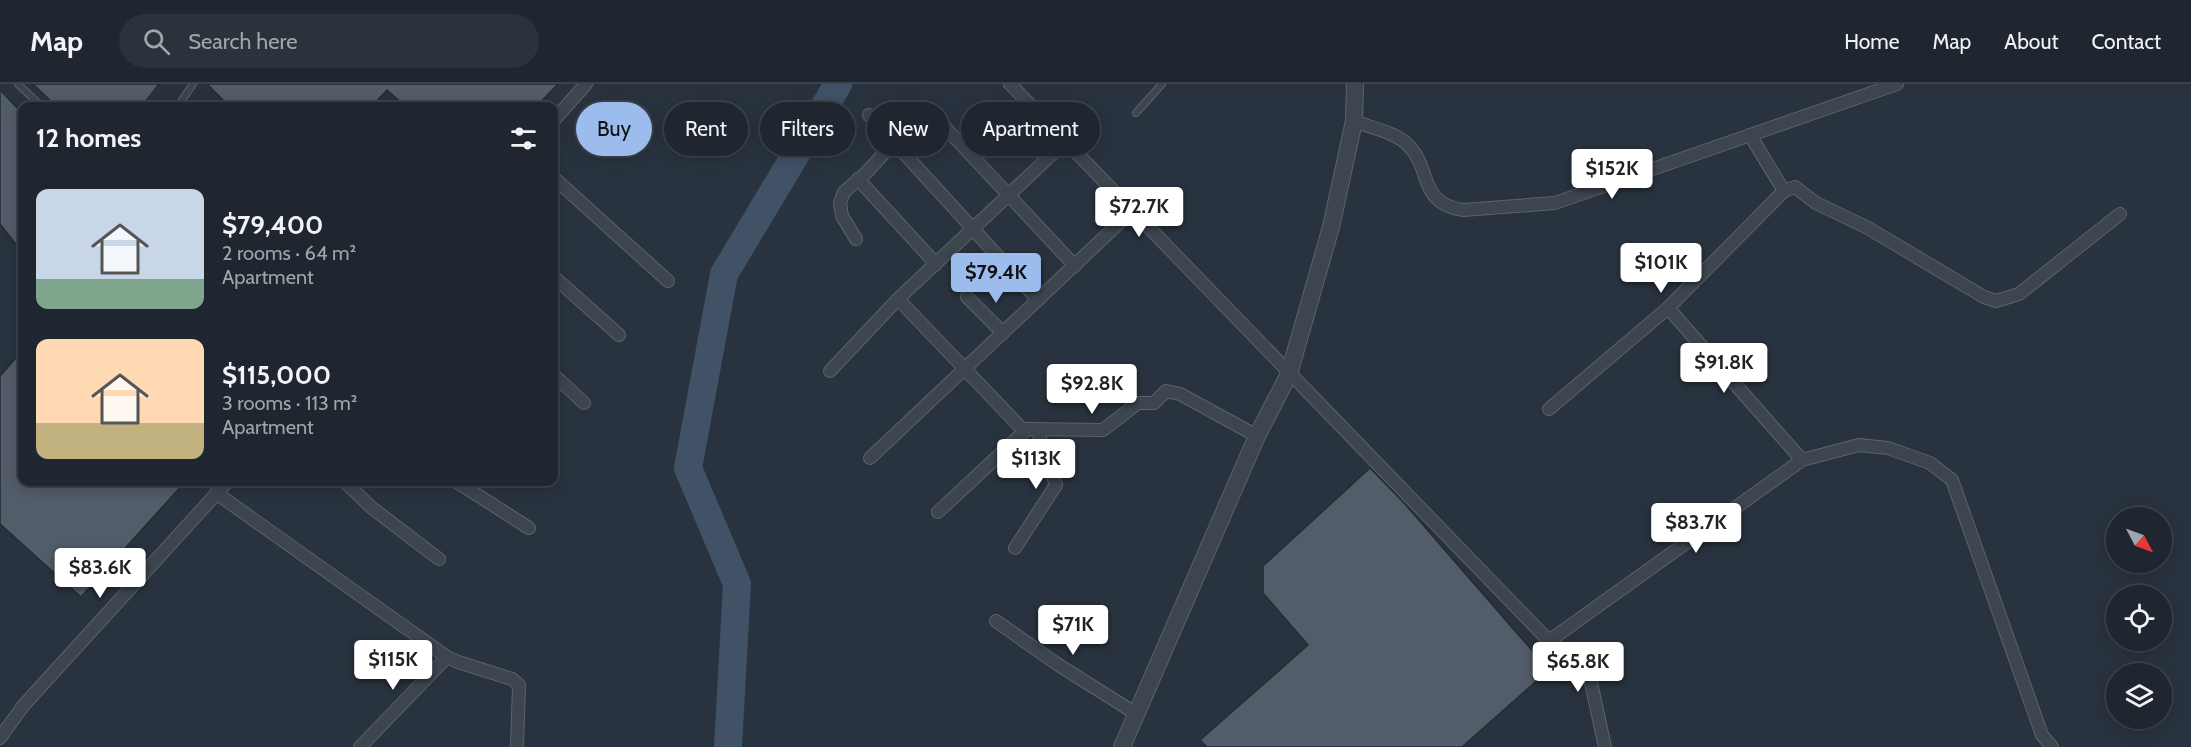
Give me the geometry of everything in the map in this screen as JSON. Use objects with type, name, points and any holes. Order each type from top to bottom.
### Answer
[{"type":"street","points":[[558,116],[586,84]]},
{"type":"street","points":[[1010,84],[1028,102]]},
{"type":"street","points":[[1122,747],[1257,436],[1289,374],[1331,227],[1354,121],[1355,84]]},
{"type":"street","points":[[1354,121],[1404,141],[1411,148],[1435,198],[1451,208],[1463,210],[1555,203],[1897,84]]},
{"type":"street","points":[[949,132],[1075,266]]},
{"type":"street","points":[[1750,135],[1784,191]]},
{"type":"street","points":[[856,239],[842,216],[840,203],[844,192],[882,156]]},
{"type":"street","points":[[905,156],[1038,300]]},
{"type":"street","points":[[830,371],[898,299],[1050,156]]},
{"type":"street","points":[[1081,156],[1549,641],[1587,664],[1605,747]]},
{"type":"street","points":[[858,179],[936,264]]},
{"type":"street","points":[[558,182],[668,280]]},
{"type":"street","points":[[1549,409],[1668,308],[1784,191],[1795,187],[1816,203],[1868,228],[1984,297],[1996,301],[2019,294],[2120,214]]},
{"type":"street","points":[[870,458],[1133,210]]},
{"type":"street","points":[[558,281],[619,335]]},
{"type":"street","points":[[967,297],[1003,333]]},
{"type":"street","points":[[898,299],[1024,431]]},
{"type":"street","points":[[1668,308],[1802,460]]},
{"type":"street","points":[[558,379],[584,403]]},
{"type":"street","points":[[938,512],[1027,429],[1103,430],[1138,403],[1154,403],[1166,391],[1180,394],[1257,436]]},
{"type":"street","points":[[1015,548],[1056,485],[1037,430]]},
{"type":"street","points":[[1549,641],[1802,460],[1859,445],[1888,448],[1930,463],[1952,480],[2042,735],[2052,747]]},
{"type":"street","points":[[0,738],[23,706],[223,486]]},
{"type":"street","points":[[349,486],[372,508],[439,559]]},
{"type":"street","points":[[463,486],[529,528]]},
{"type":"street","points":[[216,493],[447,657],[512,679],[519,685],[517,747]]},
{"type":"street","points":[[996,621],[1057,664],[1135,713]]},
{"type":"street","points":[[360,747],[447,657]]},
{"type":"lane","points":[[18,84],[37,102]]},
{"type":"lane","points":[[181,102],[193,84]]},
{"type":"lane","points":[[1136,113],[1162,84]]},
{"type":"building","points":[[33,84],[159,84],[145,102],[52,102]]},
{"type":"building","points":[[207,84],[558,84],[541,102],[400,102],[387,90],[376,102],[225,102]]},
{"type":"building","points":[[0,90],[18,109],[18,247],[0,224]]},
{"type":"building","points":[[18,356],[18,486],[181,486],[81,597],[0,524],[0,376]]},
{"type":"building","points":[[1370,468],[1404,503],[1549,670],[1462,747],[1207,747],[1200,740],[1308,645],[1263,593],[1263,566]]},
{"type":"waterway","points":[[728,747],[737,584],[688,468],[724,274],[838,84]]}]
